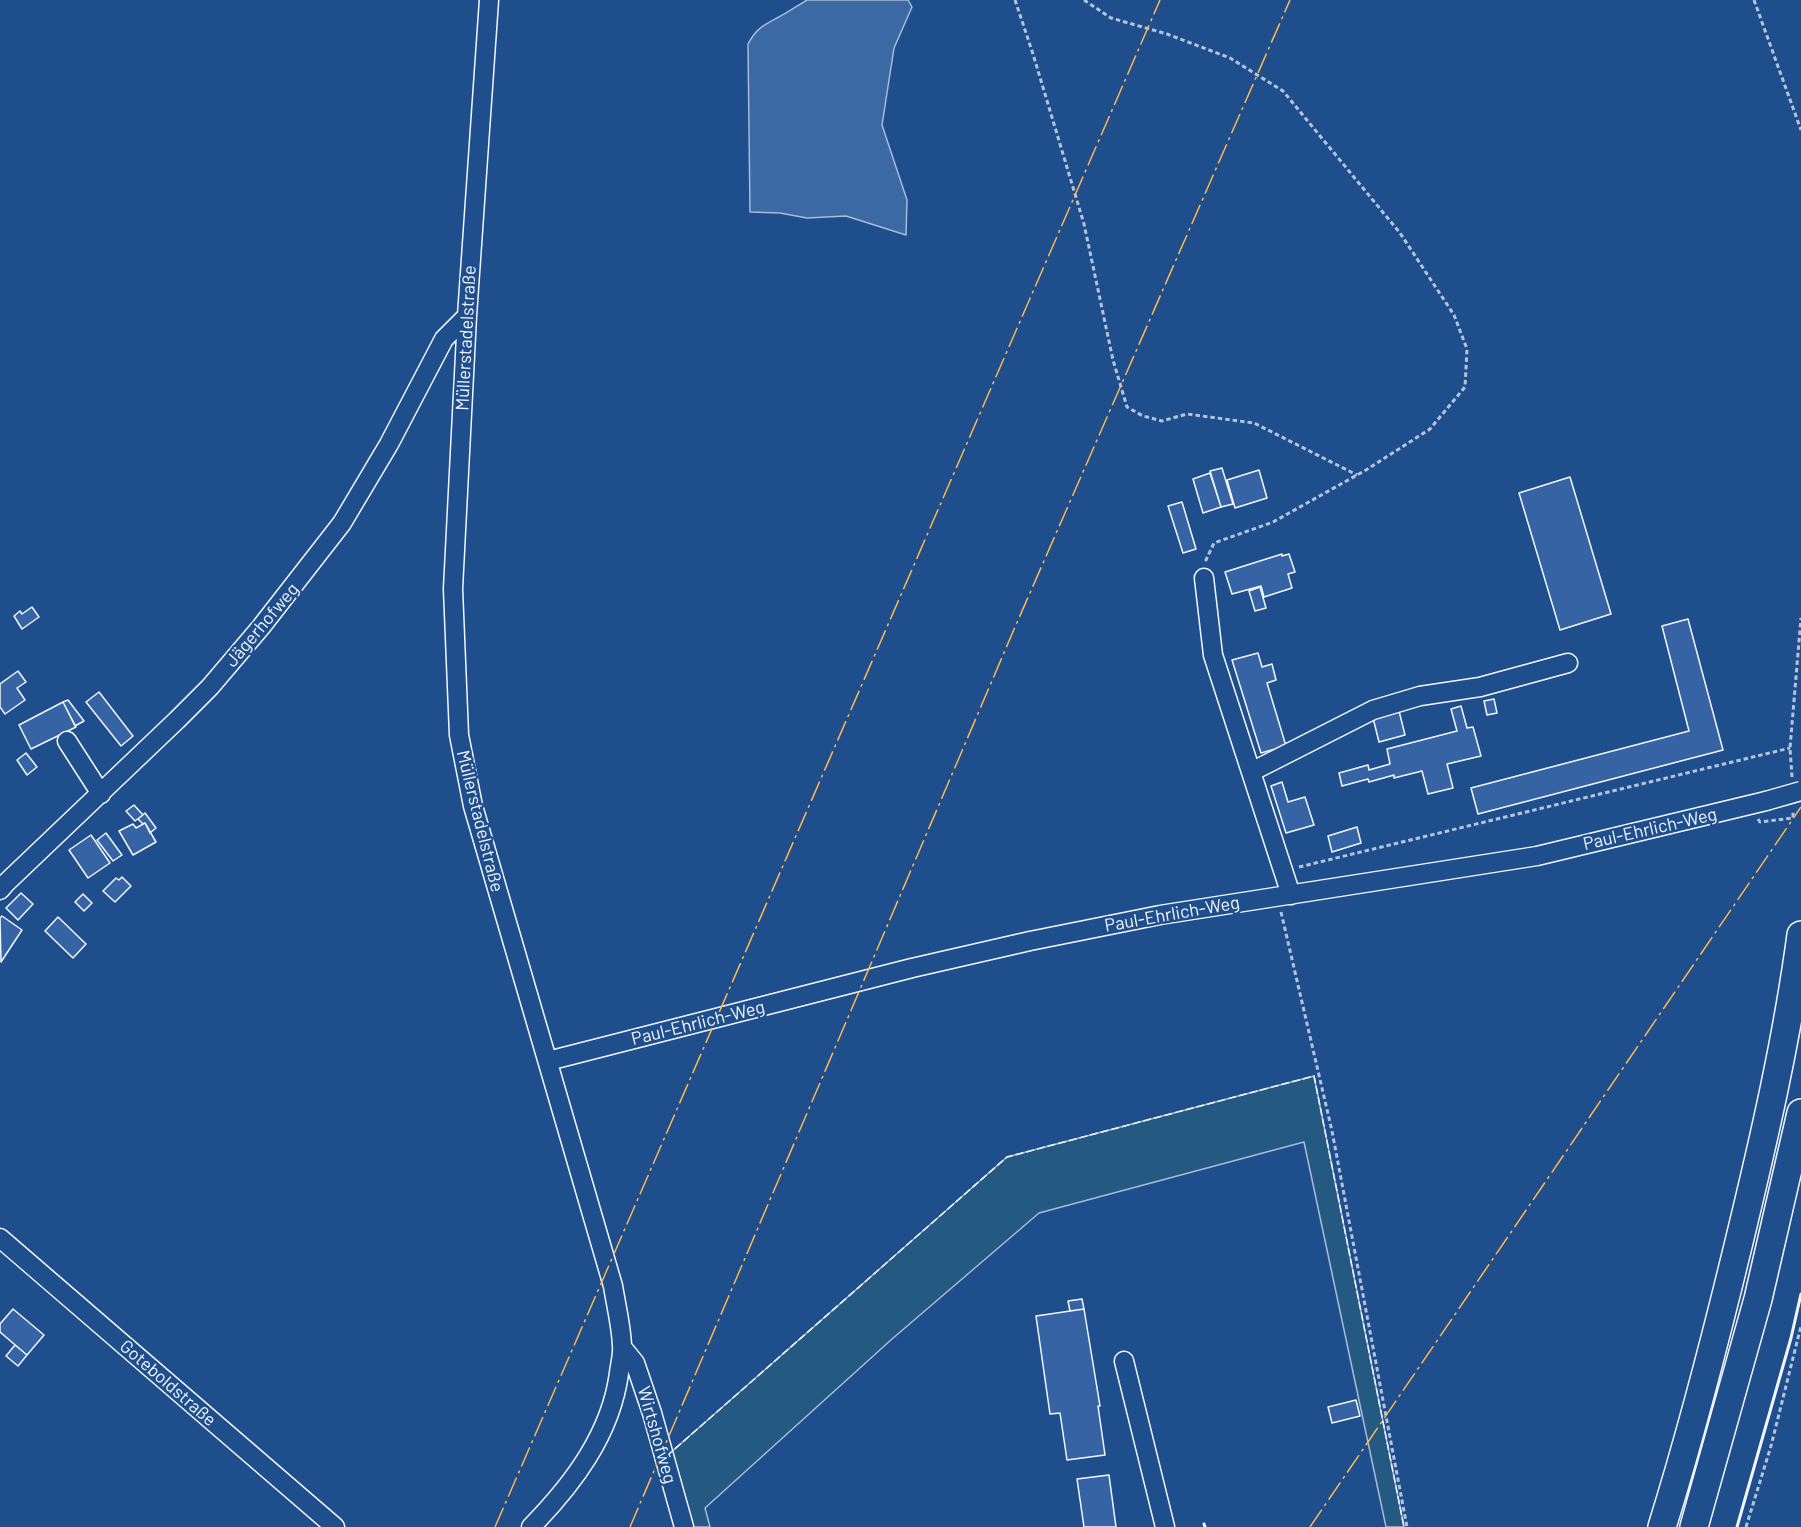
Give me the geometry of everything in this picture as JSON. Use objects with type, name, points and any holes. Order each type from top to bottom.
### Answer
[{"type":"highway","points":[[1662,1527],[1684,1456],[1767,1128],[1794,986],[1801,935]]},
{"type":"highway","points":[[1694,1527],[1758,1299],[1801,1113]]},
{"type":"street","name":"Müllerstadelstraße","points":[[489,0],[467,316],[453,589],[459,735],[473,806],[613,1286],[622,1347],[617,1388],[607,1421],[593,1449],[549,1509],[531,1527]]},
{"type":"street","name":"Jägerhofweg","points":[[0,890],[210,687],[261,627],[342,523],[389,444],[444,339],[467,316]]},
{"type":"street","points":[[1204,578],[1213,655],[1283,872],[1284,896]]},
{"type":"street","points":[[1251,772],[1373,710],[1420,696],[1480,687],[1568,663]]},
{"type":"street","points":[[67,741],[101,794]]},
{"type":"street","name":"Paul-Ehrlich-Weg","points":[[548,1061],[912,968],[1030,941],[1160,915],[1538,856],[1801,791]]},
{"type":"street","name":"Goteboldstraße","points":[[0,1238],[7,1252],[335,1527]]},
{"type":"street","name":"Wirtshofweg","points":[[622,1347],[635,1363],[652,1413],[684,1527]]},
{"type":"street","points":[[1124,1361],[1165,1527]]},
{"type":"path","points":[[1015,0],[1034,54],[1084,224],[1113,360],[1127,407],[1143,416],[1162,421],[1187,414],[1254,423],[1357,475]]},
{"type":"path","points":[[1084,0],[1111,18],[1167,34],[1230,58],[1283,91],[1400,233],[1454,315],[1467,349],[1465,387],[1430,429],[1357,475],[1273,522],[1214,543],[1205,561],[1204,578]]},
{"type":"path","points":[[1754,0],[1801,130]]},
{"type":"path","points":[[1283,872],[1790,748],[1801,618]]},
{"type":"path","points":[[1760,822],[1793,818]]},
{"type":"path","points":[[1284,896],[1332,1131],[1407,1527]]},
{"type":"path","points":[[1746,1527],[1771,1446],[1801,1326]]},
{"type":"shaded area","points":[[807,0],[908,0],[912,7],[894,48],[882,125],[907,200],[906,235],[846,216],[807,218],[780,213],[750,212],[748,44],[763,26]]},
{"type":"shaded area","points":[[1314,1076],[1404,1527],[1386,1527],[1304,1142],[1039,1213],[892,1339],[705,1508],[710,1527],[692,1527],[669,1454],[1007,1157]]},
{"type":"building","points":[[1222,468],[1233,504],[1221,507],[1210,471]]},
{"type":"building","points":[[1259,470],[1267,498],[1235,508],[1227,480]]},
{"type":"building","points":[[1210,473],[1221,507],[1203,513],[1193,479]]},
{"type":"building","points":[[1570,477],[1611,614],[1560,630],[1519,493]]},
{"type":"building","points":[[1182,502],[1196,549],[1183,553],[1168,506]]},
{"type":"building","points":[[1282,554],[1282,556],[1289,554],[1295,572],[1288,574],[1292,588],[1264,597],[1261,586],[1232,594],[1225,572]]},
{"type":"building","points":[[1260,587],[1266,608],[1255,611],[1249,591]]},
{"type":"building","points":[[32,607],[39,617],[22,629],[14,616]]},
{"type":"building","points":[[1688,619],[1723,750],[1478,814],[1471,788],[1689,731],[1662,626]]},
{"type":"building","points":[[1258,653],[1262,667],[1272,664],[1276,680],[1267,683],[1286,746],[1261,753],[1232,660]]},
{"type":"building","points":[[18,671],[26,682],[17,688],[25,700],[5,714],[0,707],[0,684]]},
{"type":"building","points":[[99,692],[133,736],[121,746],[86,702]]},
{"type":"building","points":[[1494,699],[1497,713],[1487,715],[1484,701]]},
{"type":"building","points":[[68,700],[84,721],[75,726],[63,702]]},
{"type":"building","points":[[63,702],[76,727],[31,749],[19,725]]},
{"type":"building","points":[[1461,706],[1467,728],[1473,727],[1481,756],[1447,764],[1453,788],[1428,794],[1422,771],[1369,782],[1368,779],[1342,786],[1339,773],[1368,765],[1369,770],[1390,764],[1387,749],[1457,731],[1451,709]]},
{"type":"building","points":[[1399,711],[1405,735],[1379,742],[1373,718]]},
{"type":"building","points":[[26,753],[37,767],[27,775],[17,760]]},
{"type":"building","points":[[1282,782],[1288,802],[1305,797],[1314,825],[1286,833],[1271,786]]},
{"type":"building","points":[[134,805],[143,815],[135,821],[126,811]]},
{"type":"building","points":[[145,813],[156,828],[150,833],[145,823],[143,824],[138,819]]},
{"type":"building","points":[[145,823],[156,842],[133,855],[119,831],[133,824],[136,828]]},
{"type":"building","points":[[1357,827],[1361,843],[1332,852],[1328,836]]},
{"type":"building","points":[[106,833],[122,855],[113,861],[97,840]]},
{"type":"building","points":[[91,835],[110,863],[88,878],[69,850]]},
{"type":"building","points":[[122,877],[131,886],[115,902],[103,891],[116,878],[119,880]]},
{"type":"building","points":[[21,893],[33,904],[18,920],[6,908]]},
{"type":"building","points":[[83,894],[92,903],[84,911],[75,902]]},
{"type":"building","points":[[2,916],[22,930],[1,962],[0,918]]},
{"type":"building","points":[[58,917],[86,944],[73,958],[45,931]]},
{"type":"building","points":[[1082,1299],[1084,1309],[1070,1311],[1068,1301]]},
{"type":"building","points":[[13,1309],[44,1335],[27,1355],[0,1332],[0,1324]]},
{"type":"building","points":[[1084,1309],[1100,1406],[1098,1406],[1105,1455],[1067,1460],[1060,1413],[1050,1414],[1036,1316]]},
{"type":"building","points":[[15,1345],[27,1355],[18,1366],[6,1356]]},
{"type":"building","points":[[1356,1400],[1360,1416],[1332,1423],[1328,1407]]},
{"type":"building","points":[[1109,1475],[1116,1527],[1084,1527],[1077,1479]]},
{"type":"fence","points":[[670,1457],[669,1454],[1007,1157],[1314,1076],[1404,1527]]},
{"type":"wall","points":[[1737,1527],[1791,1338],[1801,1294]]},
{"type":"power","points":[[495,1527],[1160,0]]},
{"type":"power","points":[[630,1527],[1015,627],[1290,0]]},
{"type":"power","points":[[1310,1527],[1801,807]]}]
